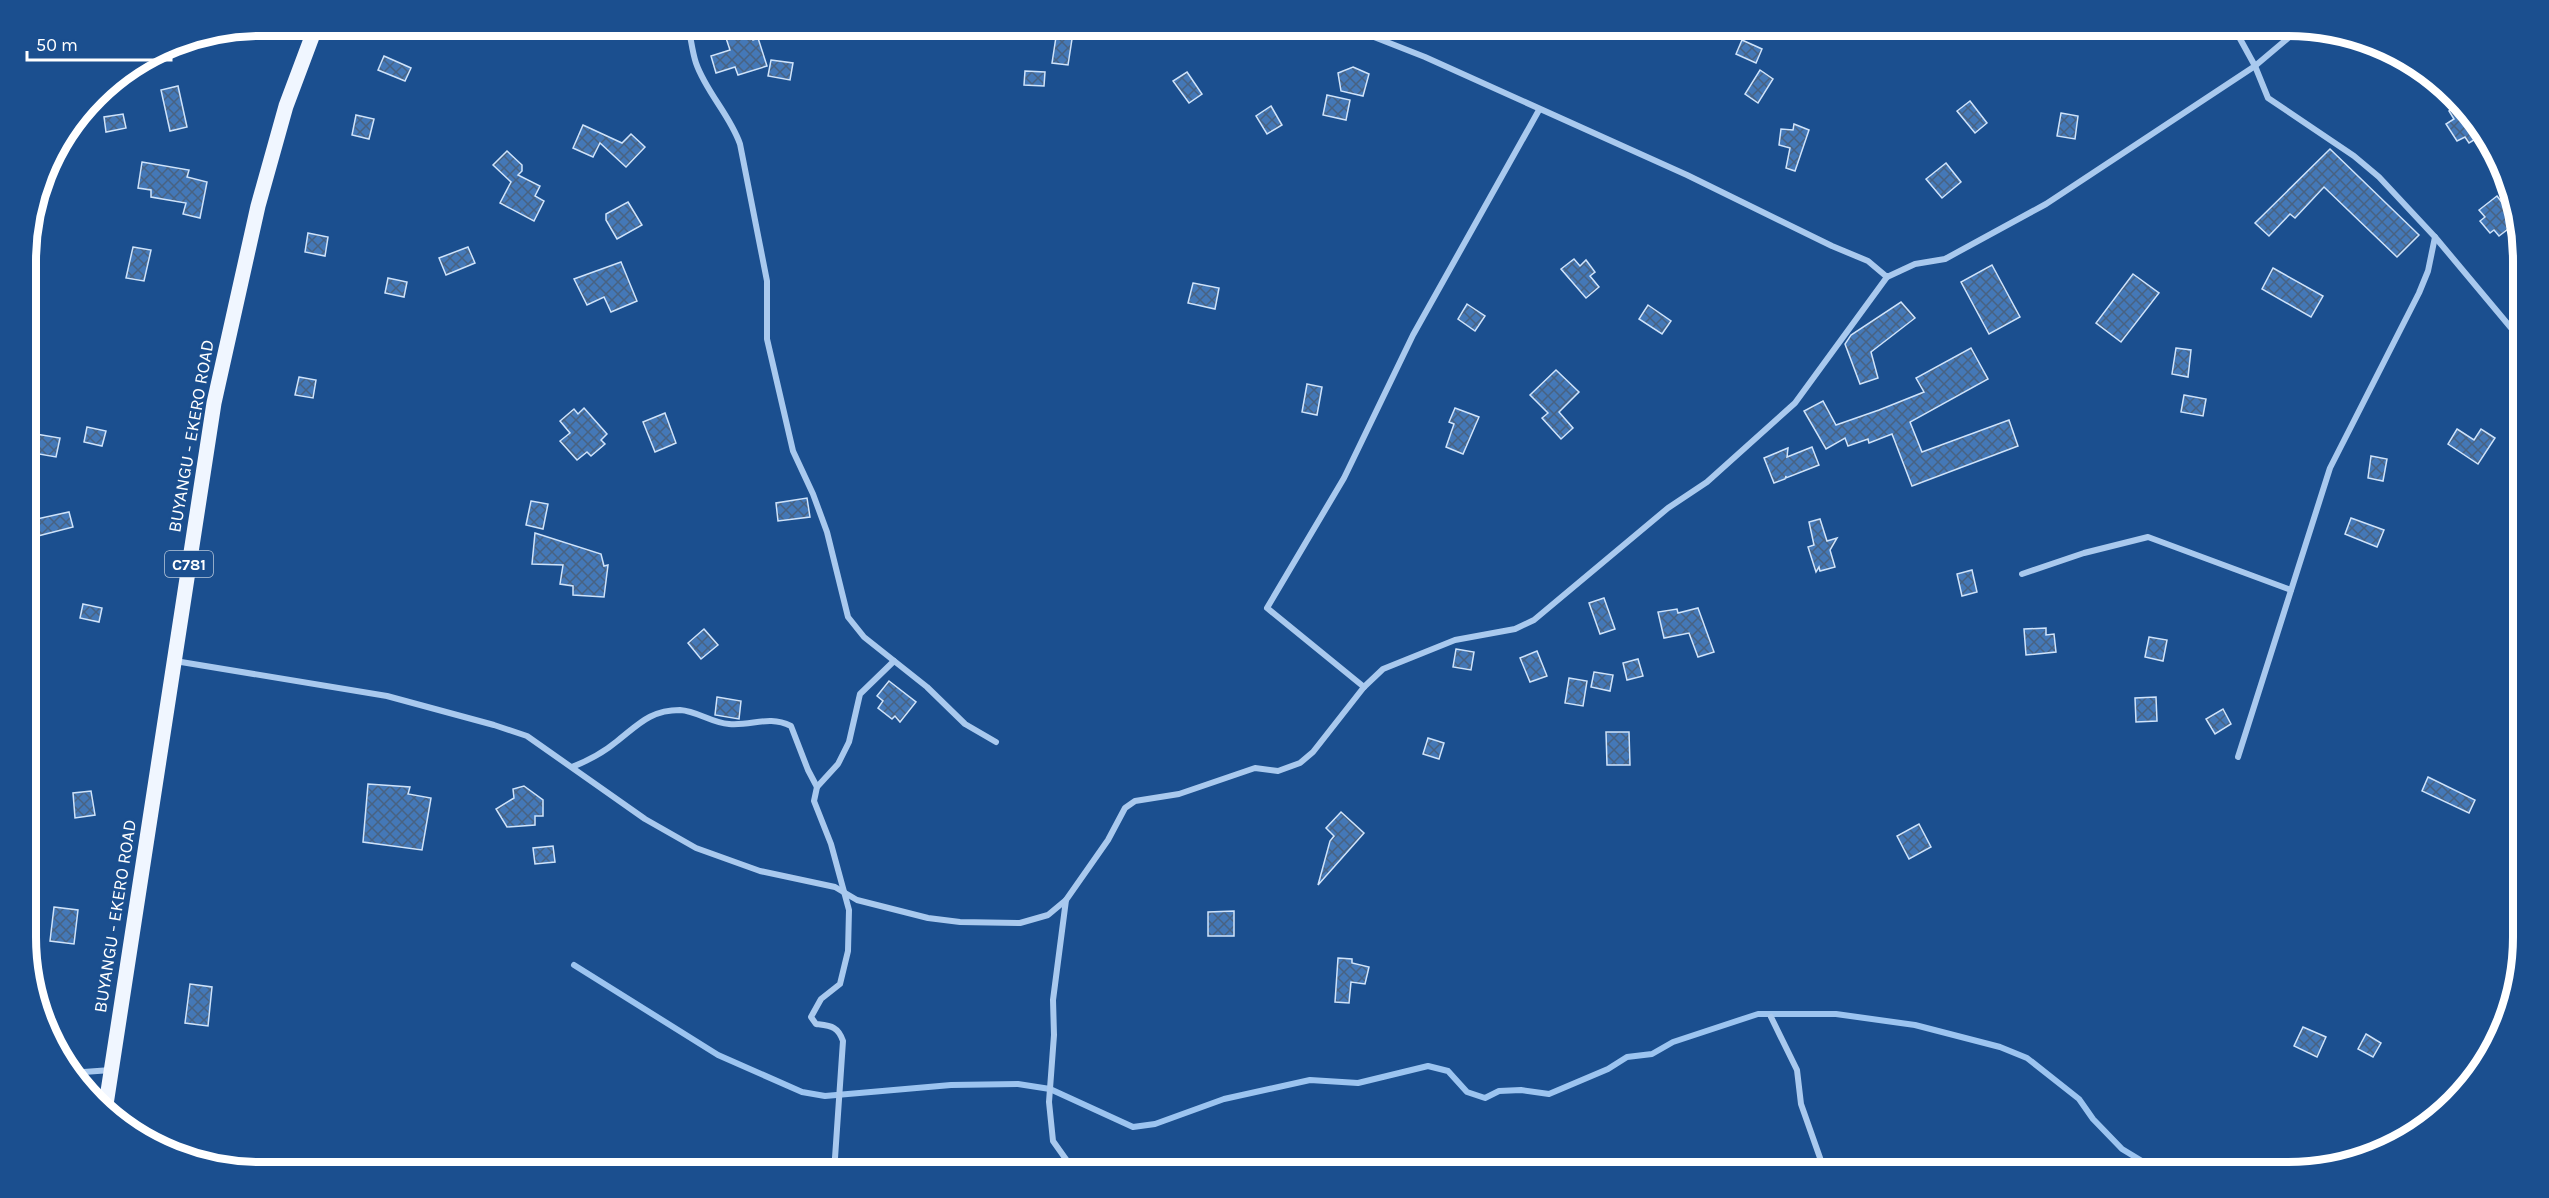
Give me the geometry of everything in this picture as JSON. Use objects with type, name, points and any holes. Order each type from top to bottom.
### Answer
[{"type":"main road","name":"BUYANGU - EKERO ROAD","points":[[107,1100],[214,403],[237,295],[286,106],[312,36]]},
{"type":"street","points":[[690,36],[696,64],[713,97],[735,128],[740,144],[767,281],[767,339],[793,451],[827,532],[848,617],[864,637],[927,687],[965,724],[996,742]]},
{"type":"street","points":[[1371,36],[1425,57],[1688,175],[1832,246],[1868,261],[1887,277]]},
{"type":"street","points":[[2238,36],[2255,66],[2268,98],[2354,156],[2379,177],[2435,237],[2513,330]]},
{"type":"street","points":[[174,660],[387,696],[526,736],[645,819],[696,848],[760,871],[835,887],[857,900],[928,918],[960,922],[1028,922],[1048,915],[1066,900],[1108,840],[1125,807],[1135,801],[1179,794],[1255,768],[1278,771],[1300,763],[1314,752],[1364,687],[1383,669],[1455,640],[1515,629],[1534,620],[1668,508],[1707,482],[1795,403],[1887,277],[1915,264],[1945,259],[1984,240],[2046,204],[2255,66],[2291,36]]},
{"type":"street","points":[[1364,687],[1267,609],[1344,478],[1413,335],[1539,110]]},
{"type":"street","points":[[2238,758],[2331,468],[2419,293],[2428,271],[2435,237]]},
{"type":"street","points":[[2022,574],[2084,553],[2148,537],[2291,590]]},
{"type":"street","points":[[834,1162],[837,1089],[842,1072],[843,1041],[834,1026],[816,1024],[811,1017],[821,999],[840,984],[845,969],[849,930],[846,893],[825,824],[814,801],[817,787],[838,764],[849,742],[860,694],[894,661]]},
{"type":"street","points":[[572,767],[616,742],[631,727],[662,711],[684,710],[725,724],[749,725],[777,719],[791,726],[817,787]]},
{"type":"street","points":[[1066,900],[1053,1000],[1054,1035],[1049,1102],[1053,1141],[1068,1162]]},
{"type":"street","points":[[1771,1017],[1797,1070],[1802,1104],[1822,1162]]},
{"type":"street","points":[[82,1072],[111,1070]]},
{"type":"building","points":[[752,36],[753,40],[758,38],[767,66],[738,75],[735,67],[716,73],[711,56],[730,50],[726,38]]},
{"type":"building","points":[[1056,37],[1072,39],[1068,65],[1052,63]]},
{"type":"building","points":[[1742,40],[1762,49],[1756,63],[1736,54]]},
{"type":"building","points":[[384,56],[411,68],[405,81],[378,70]]},
{"type":"building","points":[[771,60],[793,63],[790,80],[768,76]]},
{"type":"building","points":[[1353,67],[1369,74],[1363,96],[1341,91],[1338,73]]},
{"type":"building","points":[[1760,70],[1773,79],[1758,103],[1745,94]]},
{"type":"building","points":[[1025,71],[1045,72],[1044,86],[1024,85]]},
{"type":"building","points":[[1187,72],[1202,94],[1189,103],[1173,81]]},
{"type":"building","points":[[178,86],[187,127],[170,131],[161,90]]},
{"type":"building","points":[[1327,95],[1350,100],[1346,120],[1323,115]]},
{"type":"building","points":[[1970,101],[1987,123],[1975,133],[1957,111]]},
{"type":"building","points":[[1271,106],[1282,125],[1267,134],[1256,116]]},
{"type":"building","points":[[2453,109],[2477,138],[2469,143],[2465,137],[2457,141],[2446,124],[2454,119],[2449,111]]},
{"type":"building","points":[[2061,113],[2078,116],[2075,139],[2057,136]]},
{"type":"building","points":[[123,114],[126,128],[106,132],[104,117]]},
{"type":"building","points":[[356,115],[374,119],[369,139],[352,135]]},
{"type":"building","points":[[1794,124],[1809,130],[1795,171],[1786,168],[1790,148],[1779,145],[1781,129],[1793,130]]},
{"type":"building","points":[[583,125],[622,143],[631,134],[645,147],[626,167],[600,143],[593,157],[573,148]]},
{"type":"building","points":[[2330,149],[2419,235],[2397,257],[2324,187],[2295,218],[2290,214],[2269,236],[2255,223]]},
{"type":"building","points":[[507,151],[522,165],[522,171],[518,175],[540,186],[535,196],[544,201],[534,221],[500,203],[511,182],[493,165]]},
{"type":"building","points":[[142,162],[189,170],[187,177],[207,182],[200,218],[183,214],[186,203],[151,197],[151,190],[138,188]]},
{"type":"building","points":[[1946,163],[1961,182],[1942,198],[1926,179]]},
{"type":"building","points":[[2497,196],[2507,208],[2510,227],[2499,236],[2494,230],[2490,233],[2480,221],[2485,217],[2479,210]]},
{"type":"building","points":[[628,202],[642,225],[617,239],[606,220],[606,214]]},
{"type":"building","points":[[308,233],[328,237],[325,256],[305,252]]},
{"type":"building","points":[[133,247],[151,250],[144,281],[126,278]]},
{"type":"building","points":[[468,247],[475,263],[446,275],[439,258]]},
{"type":"building","points":[[1574,259],[1580,266],[1586,260],[1595,272],[1590,276],[1599,287],[1586,298],[1561,269]]},
{"type":"building","points":[[621,262],[637,301],[611,312],[604,297],[587,305],[574,279]]},
{"type":"building","points":[[1992,265],[2020,317],[1989,334],[1961,282]]},
{"type":"building","points":[[2273,268],[2323,296],[2311,317],[2262,289]]},
{"type":"building","points":[[2133,274],[2159,293],[2121,342],[2096,323]]},
{"type":"building","points":[[388,278],[407,282],[404,297],[385,293]]},
{"type":"building","points":[[1193,283],[1219,288],[1215,309],[1188,303]]},
{"type":"building","points":[[1901,302],[1915,318],[1871,352],[1878,378],[1860,384],[1845,344],[1851,335]]},
{"type":"building","points":[[1467,304],[1485,316],[1475,331],[1458,319]]},
{"type":"building","points":[[1648,305],[1671,321],[1662,334],[1639,319]]},
{"type":"building","points":[[1971,348],[1988,379],[1910,422],[1922,452],[2009,420],[2018,446],[1912,486],[1892,434],[1869,443],[1868,439],[1848,446],[1845,438],[1826,449],[1804,411],[1823,401],[1836,425],[1879,410],[1924,392],[1916,378]]},
{"type":"building","points":[[2176,348],[2191,350],[2188,377],[2172,374]]},
{"type":"building","points":[[1556,370],[1579,392],[1559,412],[1573,428],[1561,439],[1542,418],[1548,413],[1530,395]]},
{"type":"building","points":[[299,377],[316,380],[313,398],[295,395]]},
{"type":"building","points":[[1307,384],[1322,387],[1317,415],[1302,412]]},
{"type":"building","points":[[2184,395],[2206,399],[2203,416],[2181,412]]},
{"type":"building","points":[[584,408],[607,434],[601,440],[605,444],[591,456],[587,452],[577,460],[560,441],[570,433],[560,421],[574,409],[578,414]]},
{"type":"building","points":[[1455,408],[1479,417],[1463,454],[1446,447],[1454,424],[1449,422]]},
{"type":"building","points":[[665,413],[676,443],[655,452],[643,422]]},
{"type":"building","points":[[87,427],[106,431],[102,446],[84,442]]},
{"type":"building","points":[[2457,429],[2474,440],[2481,429],[2495,438],[2478,464],[2448,444]]},
{"type":"building","points":[[36,434],[60,438],[56,457],[36,454]]},
{"type":"building","points":[[1812,447],[1819,465],[1786,478],[1786,476],[1785,479],[1774,483],[1764,458],[1788,448],[1787,457]]},
{"type":"building","points":[[2371,456],[2387,459],[2383,481],[2368,478]]},
{"type":"building","points":[[807,498],[810,517],[778,521],[776,503]]},
{"type":"building","points":[[531,501],[548,504],[543,529],[526,525]]},
{"type":"building","points":[[69,512],[73,527],[36,536],[36,519]]},
{"type":"building","points":[[2351,518],[2384,530],[2377,547],[2345,534]]},
{"type":"building","points":[[1820,519],[1827,541],[1837,538],[1830,550],[1835,567],[1820,571],[1819,567],[1816,572],[1808,547],[1814,545],[1809,522]]},
{"type":"building","points":[[535,533],[601,554],[604,566],[608,565],[604,597],[573,595],[573,586],[560,584],[563,565],[532,564]]},
{"type":"building","points":[[1972,570],[1977,592],[1962,596],[1957,574]]},
{"type":"building","points":[[1604,598],[1615,629],[1600,634],[1589,603]]},
{"type":"building","points":[[83,604],[102,608],[99,622],[80,618]]},
{"type":"building","points":[[1698,608],[1714,652],[1698,657],[1689,633],[1664,638],[1658,612],[1677,609],[1678,613]]},
{"type":"building","points":[[2046,628],[2046,635],[2054,634],[2056,652],[2026,655],[2024,629]]},
{"type":"building","points":[[704,629],[718,645],[701,659],[688,643]]},
{"type":"building","points":[[2149,637],[2167,640],[2163,661],[2145,657]]},
{"type":"building","points":[[1456,649],[1474,652],[1471,670],[1453,667]]},
{"type":"building","points":[[1537,651],[1547,676],[1530,682],[1520,658]]},
{"type":"building","points":[[1638,659],[1643,676],[1627,680],[1623,663]]},
{"type":"building","points":[[1594,672],[1613,675],[1610,691],[1591,687]]},
{"type":"building","points":[[1569,678],[1587,681],[1583,706],[1565,703]]},
{"type":"building","points":[[889,681],[916,702],[900,722],[895,716],[892,719],[878,708],[883,701],[877,696]]},
{"type":"building","points":[[717,697],[741,701],[739,719],[715,715]]},
{"type":"building","points":[[2156,697],[2157,721],[2136,722],[2135,698]]},
{"type":"building","points":[[2223,709],[2231,724],[2215,734],[2206,719]]},
{"type":"building","points":[[1606,732],[1629,732],[1630,765],[1607,765]]},
{"type":"building","points":[[1428,738],[1444,743],[1439,759],[1423,754]]},
{"type":"building","points":[[2428,777],[2475,800],[2469,813],[2422,791]]},
{"type":"building","points":[[368,784],[410,787],[408,794],[431,798],[422,850],[363,842]]},
{"type":"building","points":[[524,786],[543,800],[543,816],[535,816],[535,825],[507,827],[496,809],[514,798],[513,789]]},
{"type":"building","points":[[91,791],[95,815],[75,818],[73,793]]},
{"type":"building","points":[[1341,812],[1364,833],[1318,885],[1330,841],[1334,836],[1326,828]]},
{"type":"building","points":[[1919,824],[1931,847],[1909,859],[1897,836]]},
{"type":"building","points":[[553,846],[555,862],[535,864],[533,848]]},
{"type":"building","points":[[54,907],[78,910],[74,944],[50,941]]},
{"type":"building","points":[[1234,911],[1234,936],[1208,936],[1208,912]]},
{"type":"building","points":[[1338,958],[1352,959],[1352,963],[1369,967],[1365,984],[1351,982],[1349,1003],[1335,1002]]},
{"type":"building","points":[[190,984],[212,987],[208,1026],[185,1023]]},
{"type":"building","points":[[2303,1027],[2326,1037],[2317,1057],[2294,1046]]},
{"type":"building","points":[[2366,1034],[2381,1043],[2373,1057],[2358,1049]]},
{"type":"waterway","points":[[574,965],[718,1055],[802,1092],[825,1096],[951,1085],[1018,1084],[1050,1089],[1133,1127],[1155,1124],[1224,1099],[1310,1080],[1358,1083],[1428,1066],[1448,1071],[1467,1092],[1485,1098],[1499,1091],[1521,1090],[1549,1094],[1608,1069],[1627,1057],[1652,1054],[1673,1042],[1758,1014],[1836,1014],[1915,1025],[2000,1047],[2027,1058],[2079,1099],[2093,1119],[2122,1149],[2143,1162]]}]
